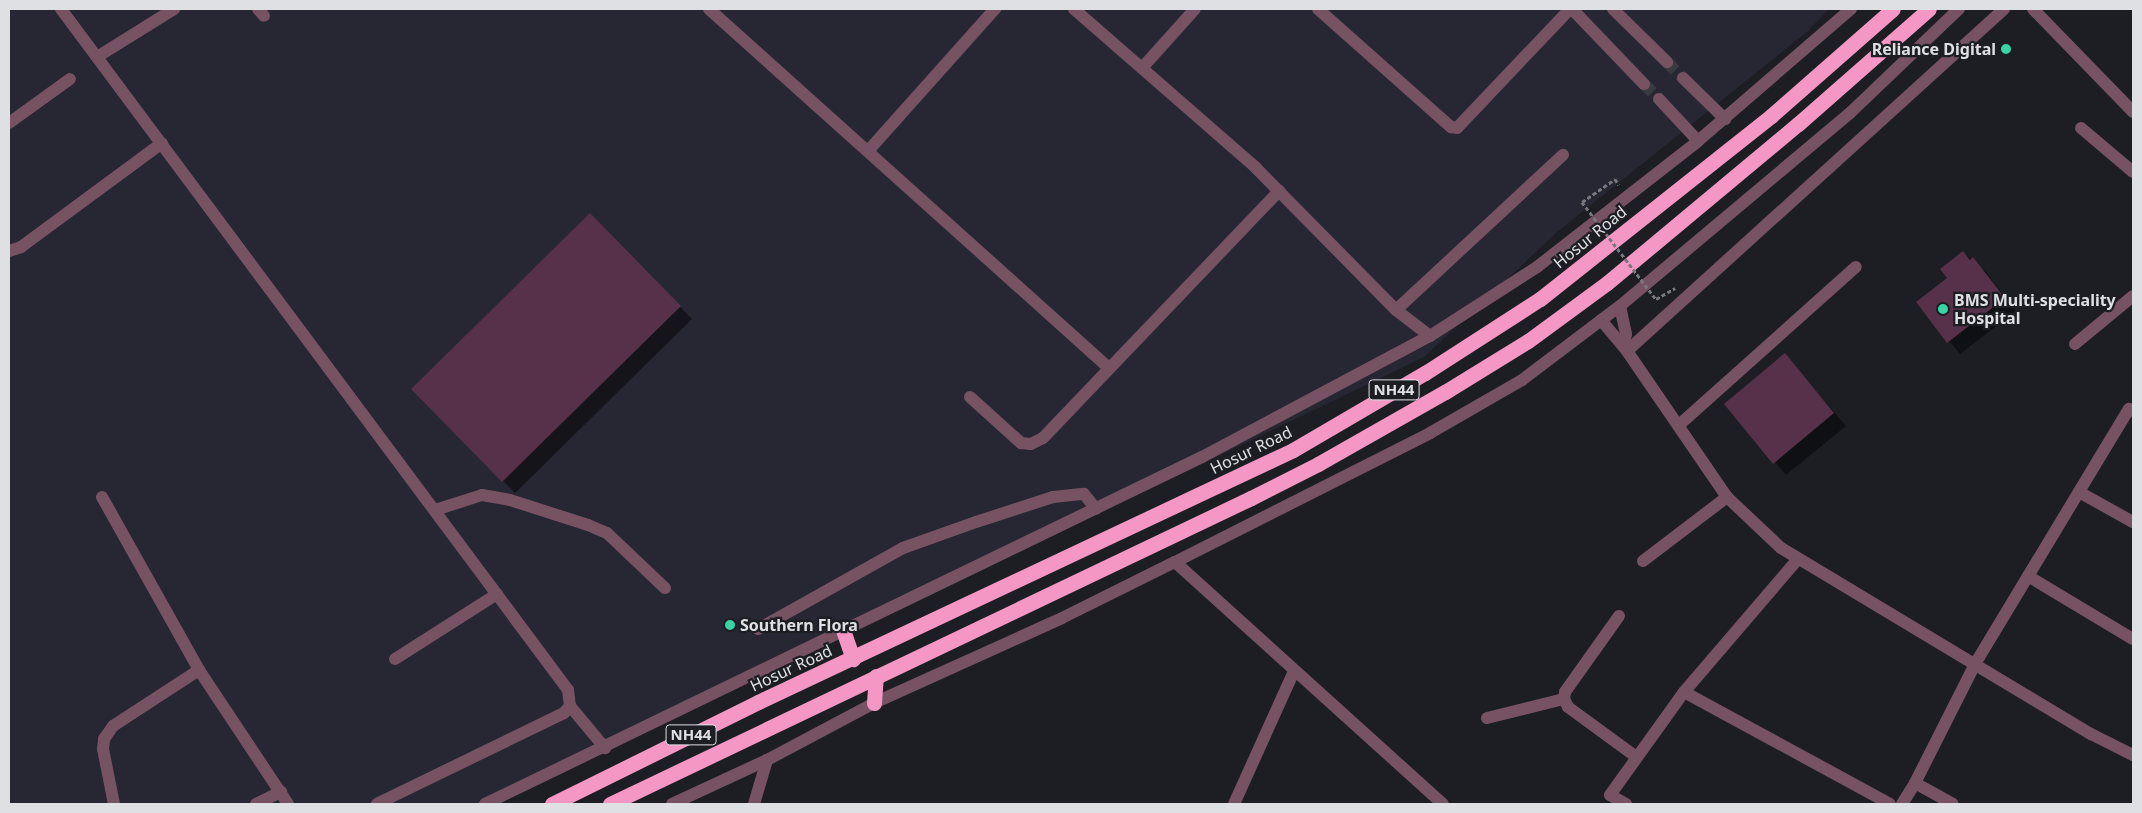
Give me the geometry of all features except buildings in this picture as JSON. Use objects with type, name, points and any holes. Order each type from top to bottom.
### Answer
[{"type":"highway","name":"Hosur Road","points":[[552,804],[758,702],[853,659],[1293,450],[1425,373],[1540,299],[1771,116],[1893,9]]},
{"type":"highway","name":"NH44","points":[[610,804],[1318,464],[1528,341],[1607,283],[1790,130],[1929,9]]},
{"type":"highway","points":[[843,630],[853,659]]},
{"type":"highway","points":[[874,703],[876,676]]},
{"type":"street","points":[[61,9],[568,690],[570,706],[605,748]]},
{"type":"street","points":[[97,57],[174,9]]},
{"type":"street","points":[[709,9],[1109,368]]},
{"type":"street","points":[[868,151],[995,9]]},
{"type":"street","points":[[1074,9],[1279,191],[1396,310],[1430,336]]},
{"type":"street","points":[[1142,68],[1195,9]]},
{"type":"street","points":[[1318,9],[1451,128],[1457,128],[1571,9],[1644,84]]},
{"type":"street","points":[[1613,9],[1667,62]]},
{"type":"street","points":[[485,804],[605,748],[843,630],[1096,509],[1430,336],[1537,267],[1698,141],[1851,9]]},
{"type":"street","points":[[672,804],[767,760],[874,703],[1062,618],[1175,562],[1430,433],[1506,390],[1620,306],[1850,113],[1959,9]]},
{"type":"street","points":[[1625,349],[2004,9]]},
{"type":"street","points":[[2033,9],[2133,112]]},
{"type":"street","points":[[1683,78],[1724,119]]},
{"type":"street","points":[[9,122],[70,79]]},
{"type":"street","points":[[1658,100],[1698,141]]},
{"type":"street","points":[[2081,128],[2133,172]]},
{"type":"street","points":[[9,251],[21,246],[162,143]]},
{"type":"street","points":[[1396,310],[1563,155]]},
{"type":"street","points":[[970,397],[1021,443],[1030,444],[1043,438],[1279,191]]},
{"type":"street","points":[[1679,425],[1856,267]]},
{"type":"street","points":[[2075,344],[2133,296]]},
{"type":"street","points":[[1620,306],[1626,334],[1625,349]]},
{"type":"street","points":[[1600,320],[1625,349],[1727,496],[1781,548],[1975,664],[2133,755]]},
{"type":"street","points":[[1902,804],[1975,664],[2129,409],[2133,411]]},
{"type":"street","points":[[2079,492],[2133,522]]},
{"type":"street","points":[[758,629],[903,548],[1053,497],[1084,494],[1096,509]]},
{"type":"street","points":[[435,510],[482,496],[510,500],[588,525],[607,533],[665,588]]},
{"type":"street","points":[[1642,561],[1727,496]]},
{"type":"street","points":[[102,497],[199,670],[288,804]]},
{"type":"street","points":[[1626,804],[1606,800],[1635,756],[1684,692],[1798,559]]},
{"type":"street","points":[[1175,562],[1443,804]]},
{"type":"street","points":[[2028,576],[2133,638]]},
{"type":"street","points":[[396,659],[497,594]]},
{"type":"street","points":[[1619,616],[1565,692],[1564,699],[1568,707],[1635,756]]},
{"type":"street","points":[[114,804],[103,749],[113,726],[199,670]]},
{"type":"street","points":[[1234,804],[1294,671]]},
{"type":"street","points":[[1684,692],[1890,804]]},
{"type":"street","points":[[1487,718],[1564,699]]},
{"type":"street","points":[[378,804],[564,713],[570,706]]},
{"type":"street","points":[[754,804],[767,760]]},
{"type":"street","points":[[1914,783],[1953,804]]},
{"type":"street","points":[[256,804],[281,792]]},
{"type":"path","points":[[1615,180],[1582,202],[1656,299]]},
{"type":"shaded area","points":[[9,9],[1829,9],[1808,31],[1557,232],[1424,357],[496,804],[9,804]]},
{"type":"tunnel","points":[[1667,62],[1683,78]]},
{"type":"tunnel","points":[[1644,84],[1659,99]]},
{"type":"place","name":"Reliance Digital","points":[[2006,49]]},
{"type":"place","name":"BMS Multi-speciality Hospital","points":[[1943,309]]},
{"type":"place","name":"Southern Flora","points":[[730,625]]}]
